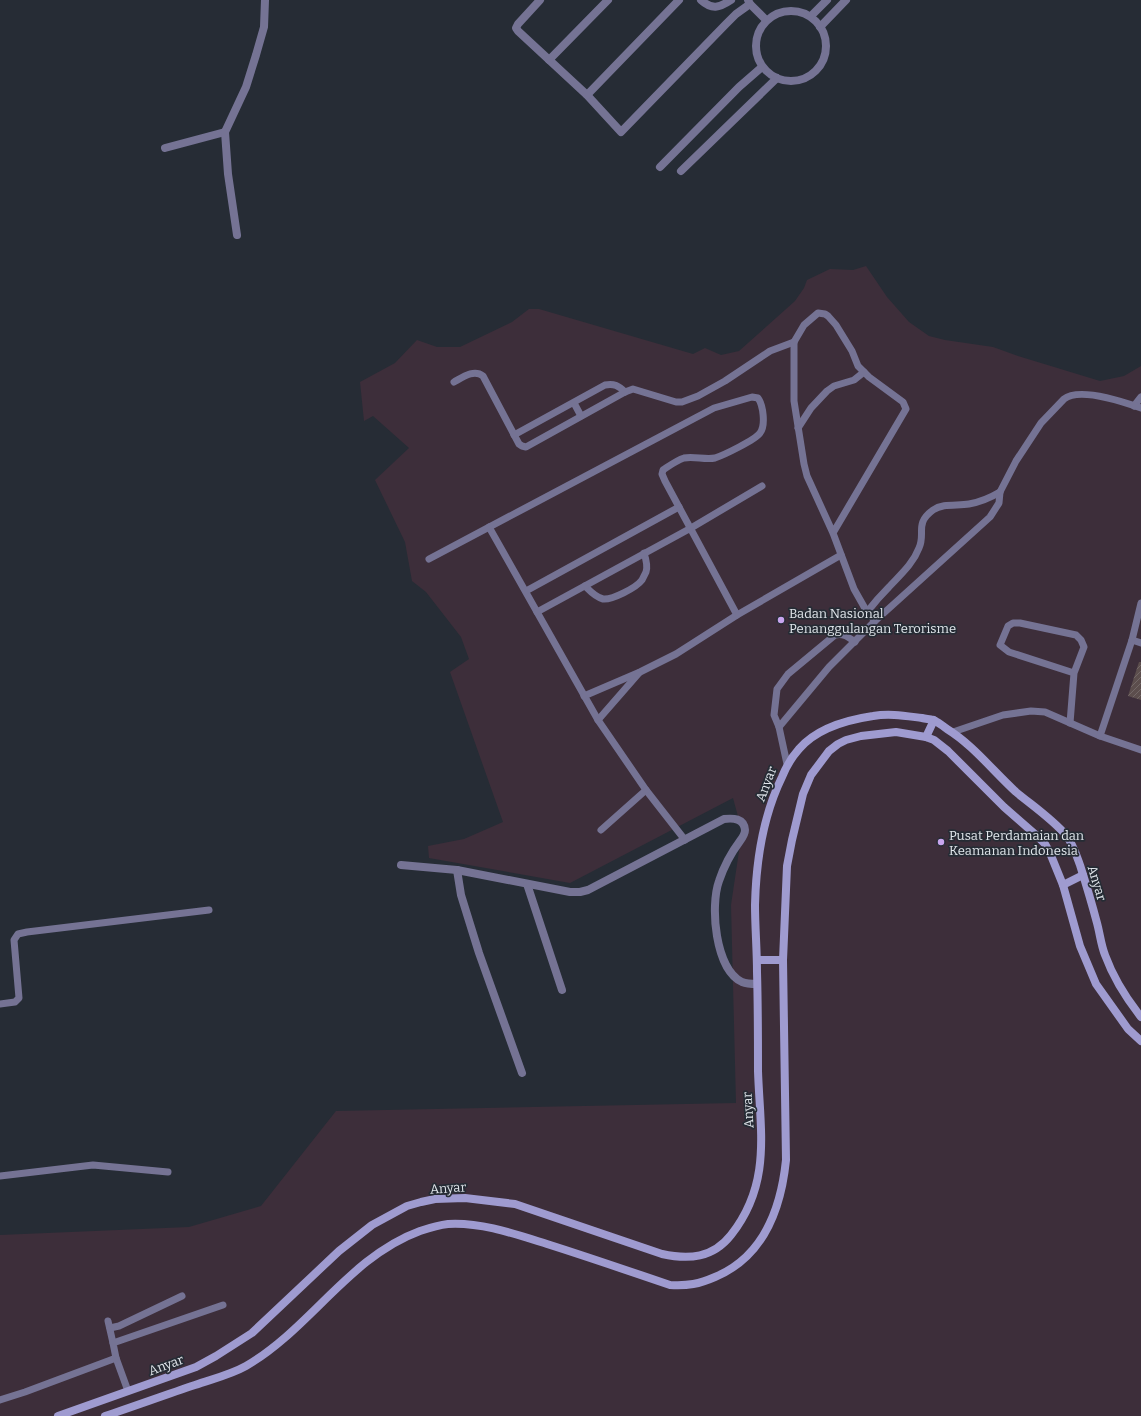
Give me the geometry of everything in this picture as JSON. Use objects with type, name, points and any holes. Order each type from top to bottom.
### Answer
[{"type":"street","points":[[237,234],[228,174],[225,132],[246,87],[256,55],[264,27],[265,0]]},
{"type":"street","points":[[540,0],[516,28],[587,95],[621,132],[749,2],[766,20]]},
{"type":"street","points":[[549,60],[608,0]]},
{"type":"street","points":[[587,95],[679,0]]},
{"type":"street","points":[[701,0],[706,5],[713,7],[721,6],[731,0]]},
{"type":"street","points":[[811,16],[827,0]]},
{"type":"street","points":[[820,27],[846,0]]},
{"type":"street","points":[[788,10],[800,11],[811,16],[820,27],[826,39],[824,58],[819,66],[805,78],[795,81],[786,81],[768,73],[762,67],[755,51],[757,34],[766,20],[776,13],[788,10]]},
{"type":"street","points":[[660,167],[739,87],[762,67]]},
{"type":"street","points":[[681,171],[777,78]]},
{"type":"street","points":[[165,148],[225,132]]},
{"type":"street","name":"Anyar","points":[[58,1416],[196,1367],[216,1356],[252,1333],[339,1251],[367,1228],[407,1206],[421,1202],[435,1199],[465,1198],[515,1204],[668,1256],[691,1258],[714,1251],[725,1243],[738,1227],[744,1215],[760,1171],[762,1135],[758,1074],[755,907],[757,869],[770,806],[787,764],[800,747],[810,739],[838,724],[873,716],[887,715],[901,715],[934,720],[953,732],[974,750],[1017,792],[1043,812],[1067,837],[1075,852],[1105,954],[1123,992],[1141,1017]]},
{"type":"street","points":[[926,737],[934,720]]},
{"type":"street","points":[[105,1416],[222,1376],[245,1366],[267,1352],[288,1335],[358,1268],[384,1248],[412,1234],[435,1227],[447,1224],[483,1226],[512,1233],[670,1285],[691,1286],[724,1273],[738,1264],[756,1248],[777,1206],[784,1181],[786,1160],[783,960],[787,866],[803,794],[811,775],[828,751],[846,740],[861,736],[896,732],[926,737],[934,740],[948,751],[1045,844],[1063,885],[1080,946],[1096,984],[1128,1029],[1141,1041]]},
{"type":"street","points":[[401,865],[457,870],[570,892],[584,891],[724,819],[737,818],[742,822],[745,829],[745,834],[731,854],[718,883],[714,910],[719,947],[726,963],[738,980],[743,983],[757,984]]},
{"type":"street","points":[[457,870],[461,895],[479,952],[522,1073]]},
{"type":"street","points":[[1063,885],[1083,876]]},
{"type":"street","points":[[528,884],[562,990]]},
{"type":"street","points":[[757,960],[783,960]]},
{"type":"lane","points":[[833,533],[906,409],[903,402],[881,387],[858,366],[852,351],[836,324],[825,314],[818,313],[804,325],[794,342],[794,401],[798,428],[807,476],[833,533],[854,589],[866,612],[875,621]]},
{"type":"lane","points":[[454,382],[474,372],[483,376],[519,444],[526,447],[633,389],[676,402],[688,400],[725,381],[770,351],[794,342]]},
{"type":"lane","points":[[798,428],[811,408],[826,391],[834,386],[854,380],[864,372]]},
{"type":"lane","points":[[514,435],[609,384],[618,386],[625,392]]},
{"type":"lane","points":[[779,728],[829,666],[875,621],[990,517],[999,503],[1000,492],[1016,461],[1041,423],[1064,399],[1073,395],[1091,394],[1138,407],[1141,397]]},
{"type":"lane","points":[[428,559],[714,408],[752,397],[758,398],[761,402],[763,410],[763,427],[761,432],[756,437],[724,455],[707,459],[685,458],[679,460],[663,470],[662,474],[737,615]]},
{"type":"lane","points":[[574,402],[582,416]]},
{"type":"lane","points":[[537,612],[691,528],[762,486]]},
{"type":"lane","points":[[866,612],[902,574],[914,558],[920,547],[922,535],[920,529],[922,523],[933,510],[948,505],[968,504],[985,500],[1000,492]]},
{"type":"lane","points":[[526,591],[679,507]]},
{"type":"lane","points":[[490,527],[598,720],[646,790],[685,840]]},
{"type":"lane","points":[[585,586],[594,595],[601,598],[608,599],[618,595],[642,580],[647,564],[644,553]]},
{"type":"lane","points":[[584,696],[640,672],[676,654],[737,615],[841,555]]},
{"type":"lane","points":[[1100,736],[1132,640],[1141,603]]},
{"type":"lane","points":[[1070,723],[1074,673],[1084,647],[1081,640],[1076,635],[1020,623],[1013,623],[1008,626],[1000,645],[1008,652],[1074,673]]},
{"type":"lane","points":[[787,764],[779,728],[774,715],[777,689],[788,674],[836,635],[845,635],[855,642]]},
{"type":"lane","points":[[1132,640],[1141,643]]},
{"type":"lane","points":[[598,720],[640,672]]},
{"type":"lane","points":[[953,732],[1003,715],[1032,711],[1046,712],[1100,736],[1141,750]]},
{"type":"lane","points":[[601,830],[646,790]]},
{"type":"lane","points":[[0,1004],[15,1002],[19,998],[14,940],[18,934],[209,910]]},
{"type":"lane","points":[[0,1176],[93,1165],[168,1172]]},
{"type":"lane","points":[[128,1391],[116,1358],[109,1324],[119,1326],[182,1296]]},
{"type":"lane","points":[[114,1343],[223,1305]]},
{"type":"lane","points":[[0,1400],[116,1358]]},
{"type":"shaded area","name":"Pusat Perdamaian dan Keamanan Indonesia","points":[[866,266],[887,297],[909,322],[929,336],[945,340],[993,347],[1100,381],[1124,376],[1141,366],[1141,1416],[0,1416],[0,1235],[189,1227],[261,1206],[336,1111],[736,1103],[731,905],[742,831],[733,798],[570,883],[429,858],[428,846],[464,839],[503,822],[450,672],[469,659],[461,637],[426,592],[412,581],[405,542],[375,480],[409,448],[373,416],[364,421],[360,382],[395,363],[417,340],[437,347],[460,347],[512,322],[529,309],[539,309],[693,354],[705,348],[721,355],[739,351],[795,301],[804,288],[807,280],[830,269],[853,270]]},
{"type":"building","points":[[1139,662],[1141,662],[1141,700],[1128,696]]},
{"type":"place","name":"Badan Nasional Penanggulangan Terorisme","points":[[781,620]]},
{"type":"place","name":"Pusat Perdamaian dan Keamanan Indonesia","points":[[941,842]]}]
